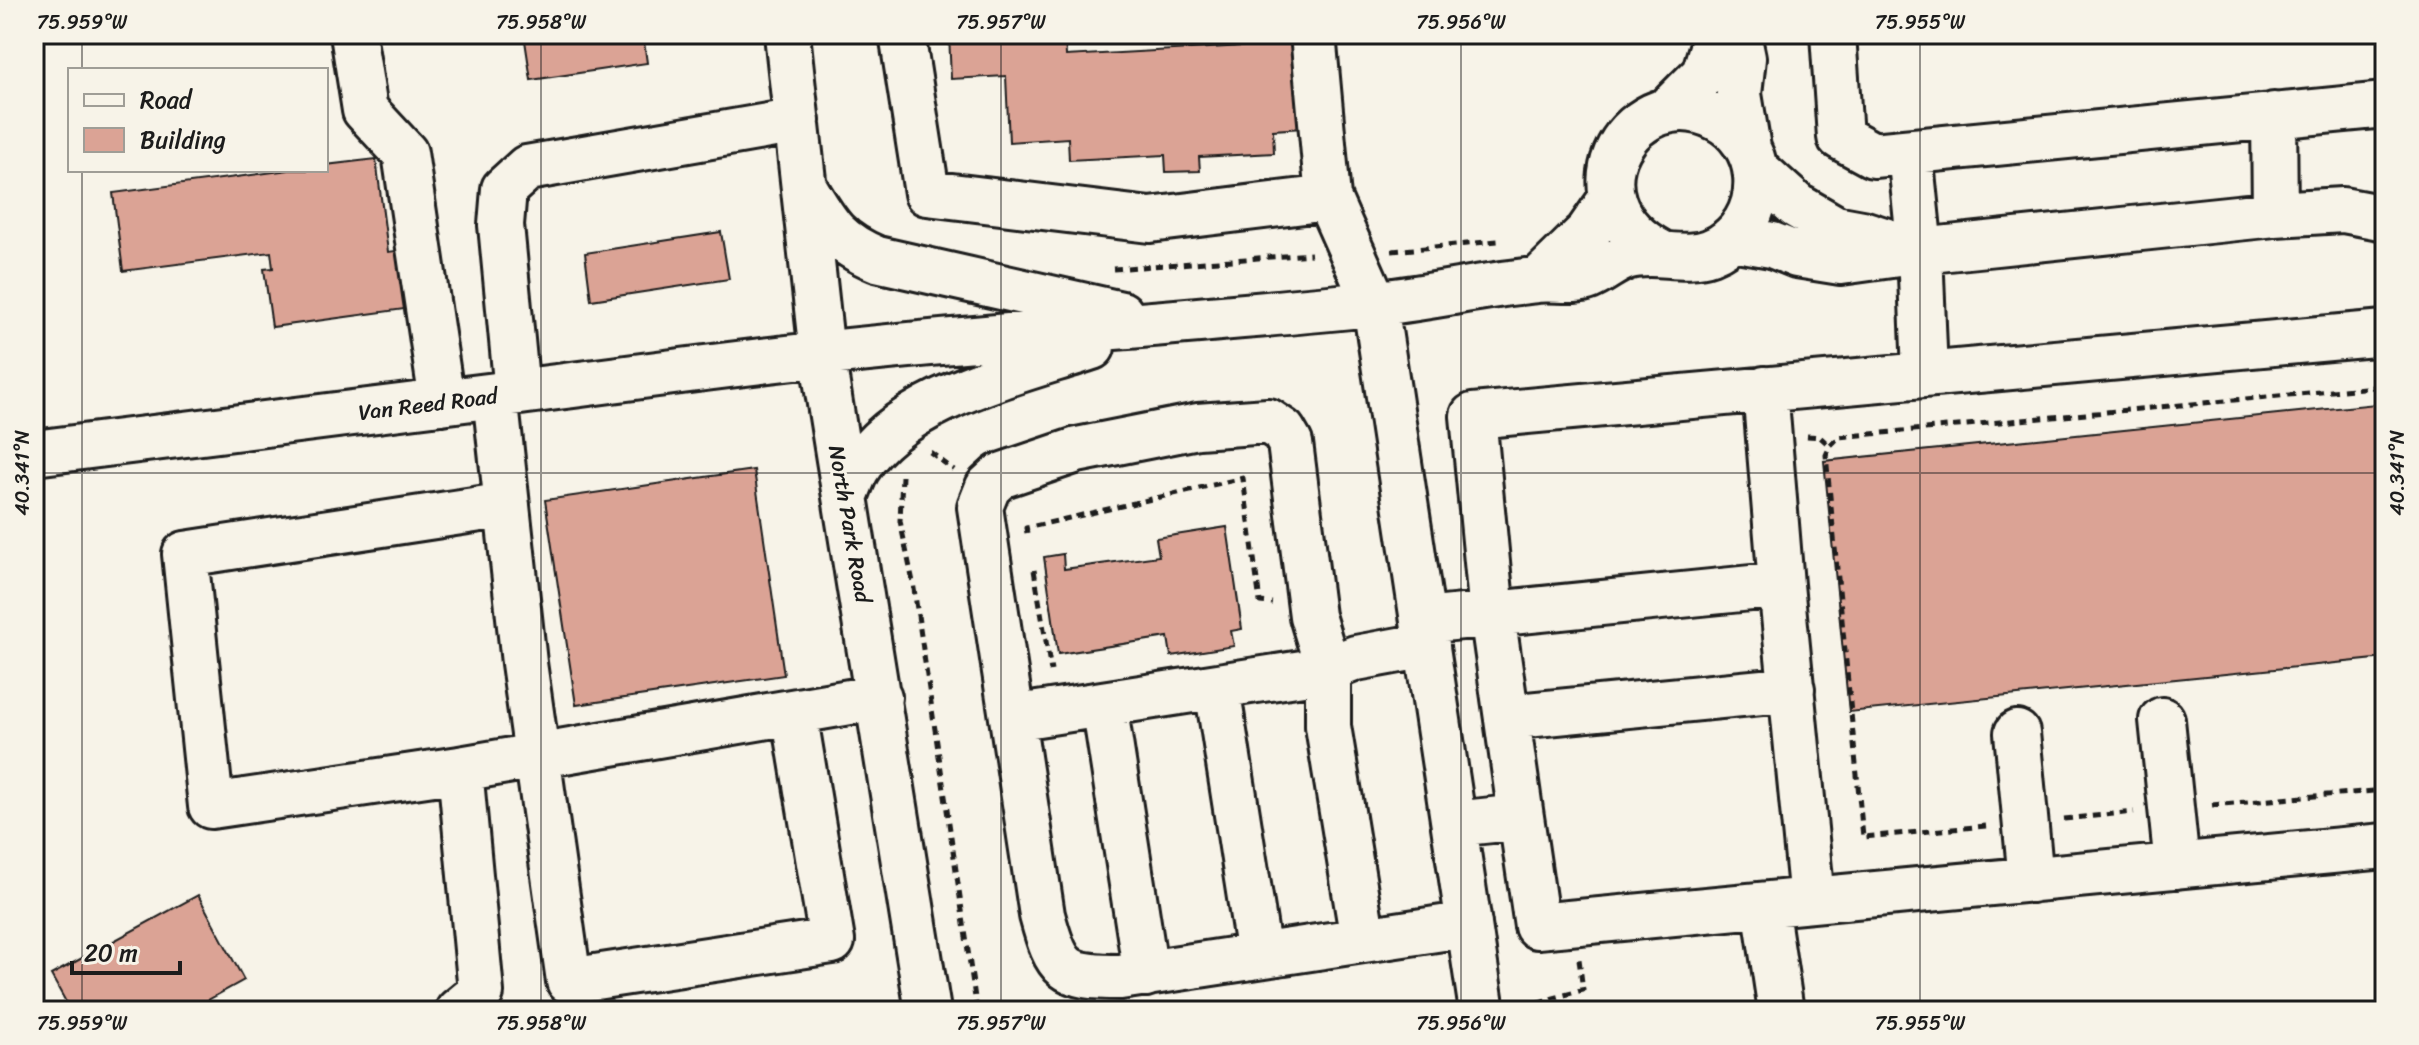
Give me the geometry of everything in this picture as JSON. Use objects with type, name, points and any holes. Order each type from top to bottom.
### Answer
[{"type":"street","points":[[353,34],[365,110],[405,153],[442,402]]},
{"type":"street","name":"North Park Road","points":[[787,34],[822,354],[928,1011]]},
{"type":"street","points":[[902,34],[927,193],[1150,220],[1328,198]]},
{"type":"street","points":[[1313,34],[1328,198],[1375,304],[1482,1011]]},
{"type":"street","points":[[1668,110],[1704,74],[1712,48],[1722,34]]},
{"type":"street","points":[[845,497],[857,470],[873,449],[893,429],[929,407],[981,384],[1163,323],[1375,304],[1540,279],[1585,279],[1628,256],[1661,253],[1686,256],[1711,252],[1732,238],[1748,219],[1757,195],[1739,94],[1743,58],[1738,34]]},
{"type":"street","points":[[1833,34],[1840,137],[1873,155],[2385,105]]},
{"type":"street","points":[[1661,253],[1638,241],[1621,223],[1611,199],[1610,176],[1616,154],[1628,134],[1646,119],[1668,110],[1692,109],[1714,116],[1734,129],[1752,159],[1797,206],[1835,228],[1920,251]]},
{"type":"street","points":[[2274,115],[2275,214]]},
{"type":"street","points":[[794,712],[832,941],[569,981],[524,663],[507,505],[501,225],[504,189],[527,168],[797,121]]},
{"type":"street","points":[[1910,153],[1920,251],[1925,374]]},
{"type":"street","points":[[804,186],[827,225],[850,248],[877,259],[1163,323]]},
{"type":"street","points":[[1540,279],[1588,232],[1611,199]]},
{"type":"street","points":[[1732,238],[1772,245],[1797,255],[1841,262],[2275,214],[2343,210],[2385,218]]},
{"type":"street","name":"Van Reed Road","points":[[34,453],[822,354],[1163,323]]},
{"type":"street","points":[[2385,333],[1473,416],[1492,614],[1537,926],[2385,846]]},
{"type":"street","points":[[1765,389],[1812,900]]},
{"type":"street","points":[[1363,940],[1328,726],[1328,669],[1312,616],[1290,443],[1283,431],[1268,421],[1198,426],[1077,450],[1000,476],[988,487],[980,507],[1042,915],[1051,947],[1064,968],[1085,977],[1120,977],[1469,924]]},
{"type":"street","points":[[507,505],[185,554],[211,806],[537,757],[879,697]]},
{"type":"street","points":[[1012,718],[1328,669],[1425,633],[1492,614],[1781,585]]},
{"type":"street","points":[[1217,687],[1259,955]]},
{"type":"street","points":[[1507,717],[1792,689]]},
{"type":"street","points":[[1104,704],[1146,974]]},
{"type":"street","points":[[2162,720],[2177,866]]},
{"type":"street","points":[[2017,733],[2031,880]]},
{"type":"street","points":[[458,1011],[481,992],[460,769]]},
{"type":"street","points":[[1454,824],[1521,817]]},
{"type":"street","points":[[1765,905],[1781,1011]]},
{"type":"path","points":[[1807,424],[1807,437],[1820,437],[1830,446],[1839,437],[2385,386]]},
{"type":"path","points":[[908,464],[903,474],[900,521],[913,582],[977,1011]]},
{"type":"path","points":[[1029,542],[1026,528],[1243,478],[1260,602],[1284,603]]},
{"type":"path","points":[[1031,557],[1058,711]]},
{"type":"path","points":[[1524,1011],[1524,1004],[1583,990],[1575,922]]},
{"type":"building","points":[[524,34],[643,34],[647,63],[531,80]]},
{"type":"building","points":[[949,34],[1065,34],[1066,56],[1298,43],[1303,128],[1273,130],[1274,153],[1199,157],[1200,171],[1166,172],[1165,155],[1069,160],[1068,138],[1009,142],[1006,76],[951,79]]},
{"type":"building","points":[[376,159],[388,252],[404,250],[412,308],[272,327],[264,269],[273,268],[271,252],[123,271],[113,193],[274,172],[328,172],[328,165]]},
{"type":"building","points":[[721,232],[729,279],[591,300],[585,253]]},
{"type":"building","points":[[2385,403],[2385,658],[1849,712],[1824,461]]},
{"type":"building","points":[[754,470],[784,675],[576,705],[545,500]]},
{"type":"building","points":[[1227,527],[1242,629],[1231,631],[1234,646],[1171,656],[1168,637],[1058,654],[1044,557],[1063,554],[1064,569],[1159,556],[1156,538]]},
{"type":"building","points":[[198,895],[244,980],[188,1011],[71,1011],[51,975]]}]
